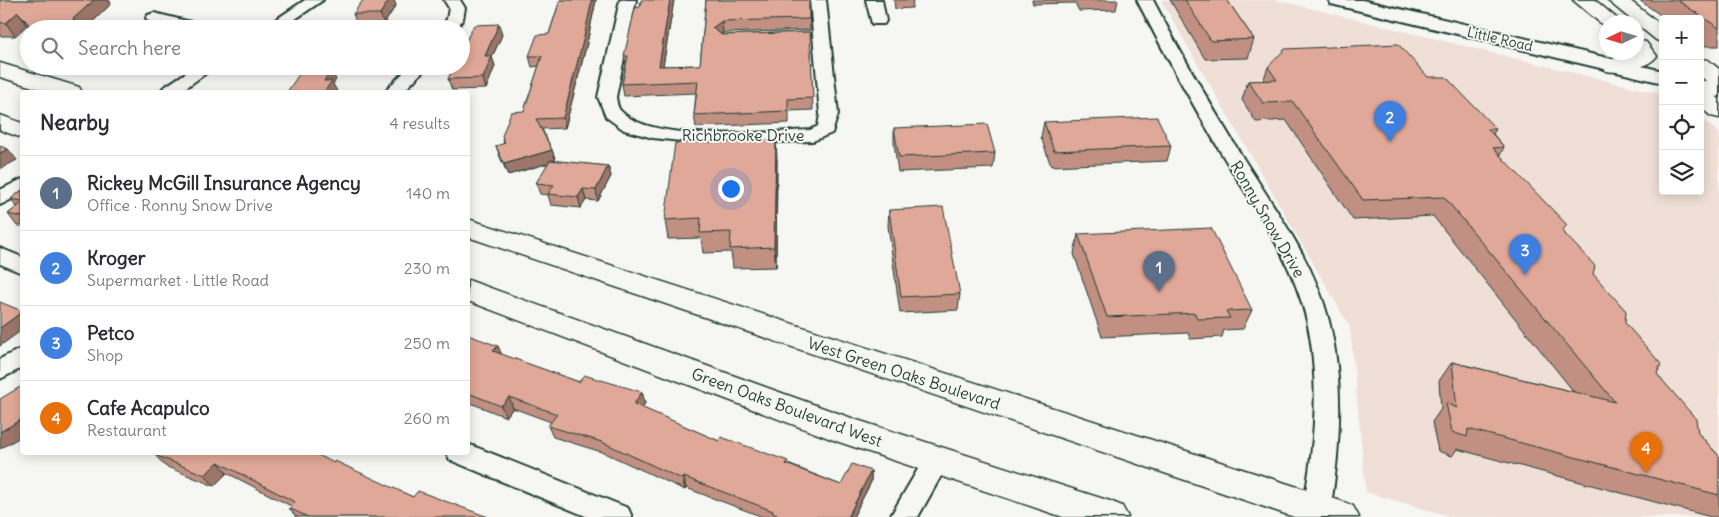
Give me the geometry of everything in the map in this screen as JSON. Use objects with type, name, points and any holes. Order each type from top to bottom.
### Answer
[{"type":"main road","points":[[1584,0],[1602,15]]},
{"type":"main road","points":[[1617,0],[1659,33]]},
{"type":"main road","points":[[1644,49],[1659,61]]},
{"type":"main road","points":[[1614,66],[1640,60]]},
{"type":"main road","points":[[1704,68],[1719,80]]},
{"type":"main road","points":[[0,70],[65,90]]},
{"type":"main road","points":[[1704,98],[1719,111]]},
{"type":"main road","points":[[0,122],[20,130]]},
{"type":"main road","name":"West Green Oaks Boulevard","points":[[470,229],[1324,514]]},
{"type":"main road","name":"Green Oaks Boulevard West","points":[[470,291],[842,428],[1110,517]]},
{"type":"street","points":[[284,20],[315,0]]},
{"type":"street","points":[[452,0],[457,8],[454,20]]},
{"type":"street","name":"Richbrooke Drive","points":[[628,0],[607,97],[610,110],[621,120],[642,130],[696,138],[756,138],[813,135],[822,132],[828,123],[829,114],[818,0]]},
{"type":"street","points":[[874,0],[878,21]]},
{"type":"street","name":"Ronny Snow Drive","points":[[1145,0],[1182,73],[1295,260],[1313,302],[1325,358],[1324,514]]},
{"type":"street","name":"Little Road","points":[[1338,0],[1659,76]]},
{"type":"street","points":[[154,18],[163,20]]},
{"type":"street","points":[[802,38],[821,37]]},
{"type":"street","points":[[172,90],[194,75]]},
{"type":"street","points":[[396,90],[411,75]]},
{"type":"street","points":[[1704,87],[1719,90]]},
{"type":"street","points":[[0,198],[20,186]]},
{"type":"street","points":[[0,255],[20,265]]},
{"type":"street","points":[[0,370],[20,358]]},
{"type":"street","points":[[465,455],[580,510],[618,517]]},
{"type":"street","points":[[904,517],[937,460]]},
{"type":"shaded area","points":[[1161,0],[1276,0],[1659,94],[1659,195],[1704,195],[1704,121],[1719,133],[1719,517],[1452,517],[1366,492],[1350,327]]},
{"type":"building","points":[[0,0],[94,0],[74,20],[25,20],[18,12],[6,23],[0,23]]},
{"type":"building","points":[[363,0],[389,0],[380,14],[353,14]]},
{"type":"building","points":[[560,0],[592,0],[563,118],[536,119],[552,150],[504,164],[496,146],[505,143],[502,136],[511,112],[524,111],[542,56],[529,56],[537,35],[549,34]]},
{"type":"building","points":[[641,0],[670,0],[659,66],[700,65],[706,0],[809,0],[809,19],[722,21],[712,28],[722,35],[810,32],[813,98],[788,99],[788,111],[694,115],[698,81],[622,84],[628,56],[624,56],[635,8],[640,7]]},
{"type":"building","points":[[1185,0],[1227,0],[1254,39],[1211,41]]},
{"type":"building","points":[[1677,0],[1719,0],[1719,28],[1704,18],[1704,15],[1700,15]]},
{"type":"building","points":[[499,24],[485,56],[492,56],[483,78],[448,79],[450,75],[470,75],[470,33],[474,25]]},
{"type":"building","points":[[1398,44],[1428,77],[1446,77],[1496,129],[1488,129],[1504,147],[1493,148],[1567,225],[1562,231],[1595,266],[1593,274],[1626,311],[1625,323],[1661,364],[1657,374],[1696,419],[1698,433],[1719,456],[1719,495],[1468,429],[1467,437],[1452,432],[1446,403],[1457,408],[1452,362],[1615,402],[1444,197],[1363,200],[1293,102],[1263,103],[1248,81],[1277,80],[1268,67],[1285,49]]},
{"type":"building","points":[[299,75],[328,75],[324,81],[332,81],[325,90],[288,90]]},
{"type":"building","points":[[1157,117],[1171,146],[1054,151],[1044,122]]},
{"type":"building","points":[[987,124],[995,153],[899,157],[894,128]]},
{"type":"building","points":[[776,140],[774,247],[730,249],[731,232],[700,233],[701,218],[665,220],[675,143]]},
{"type":"building","points":[[0,146],[8,149],[0,153]]},
{"type":"building","points":[[550,160],[608,166],[596,190],[583,189],[578,197],[548,194],[554,185],[536,183]]},
{"type":"building","points":[[20,192],[20,201],[11,199]]},
{"type":"building","points":[[20,205],[20,217],[8,214]]},
{"type":"building","points":[[943,207],[960,294],[901,297],[889,210]]},
{"type":"building","points":[[1211,228],[1252,310],[1226,311],[1230,318],[1197,319],[1195,313],[1107,317],[1078,234]]},
{"type":"building","points":[[0,302],[20,310],[20,313],[0,328]]},
{"type":"building","points":[[470,336],[498,346],[493,351],[579,382],[584,375],[642,392],[634,404],[719,441],[721,437],[788,461],[786,464],[841,485],[852,464],[871,471],[848,517],[783,517],[772,513],[773,511],[684,477],[682,479],[602,442],[548,426],[557,414],[509,397],[501,406],[470,394]]},
{"type":"building","points":[[20,387],[20,420],[0,432],[0,399]]},
{"type":"building","points":[[155,455],[318,455],[413,497],[418,491],[488,517],[308,517],[289,508],[295,502],[218,462],[205,475]]},
{"type":"place","name":"Kroger","points":[[1390,142]]},
{"type":"place","name":"Petco","points":[[1525,275]]},
{"type":"place","name":"Rickey McGill Insurance Agency","points":[[1159,292]]},
{"type":"place","name":"Cafe Acapulco","points":[[1646,473]]}]
